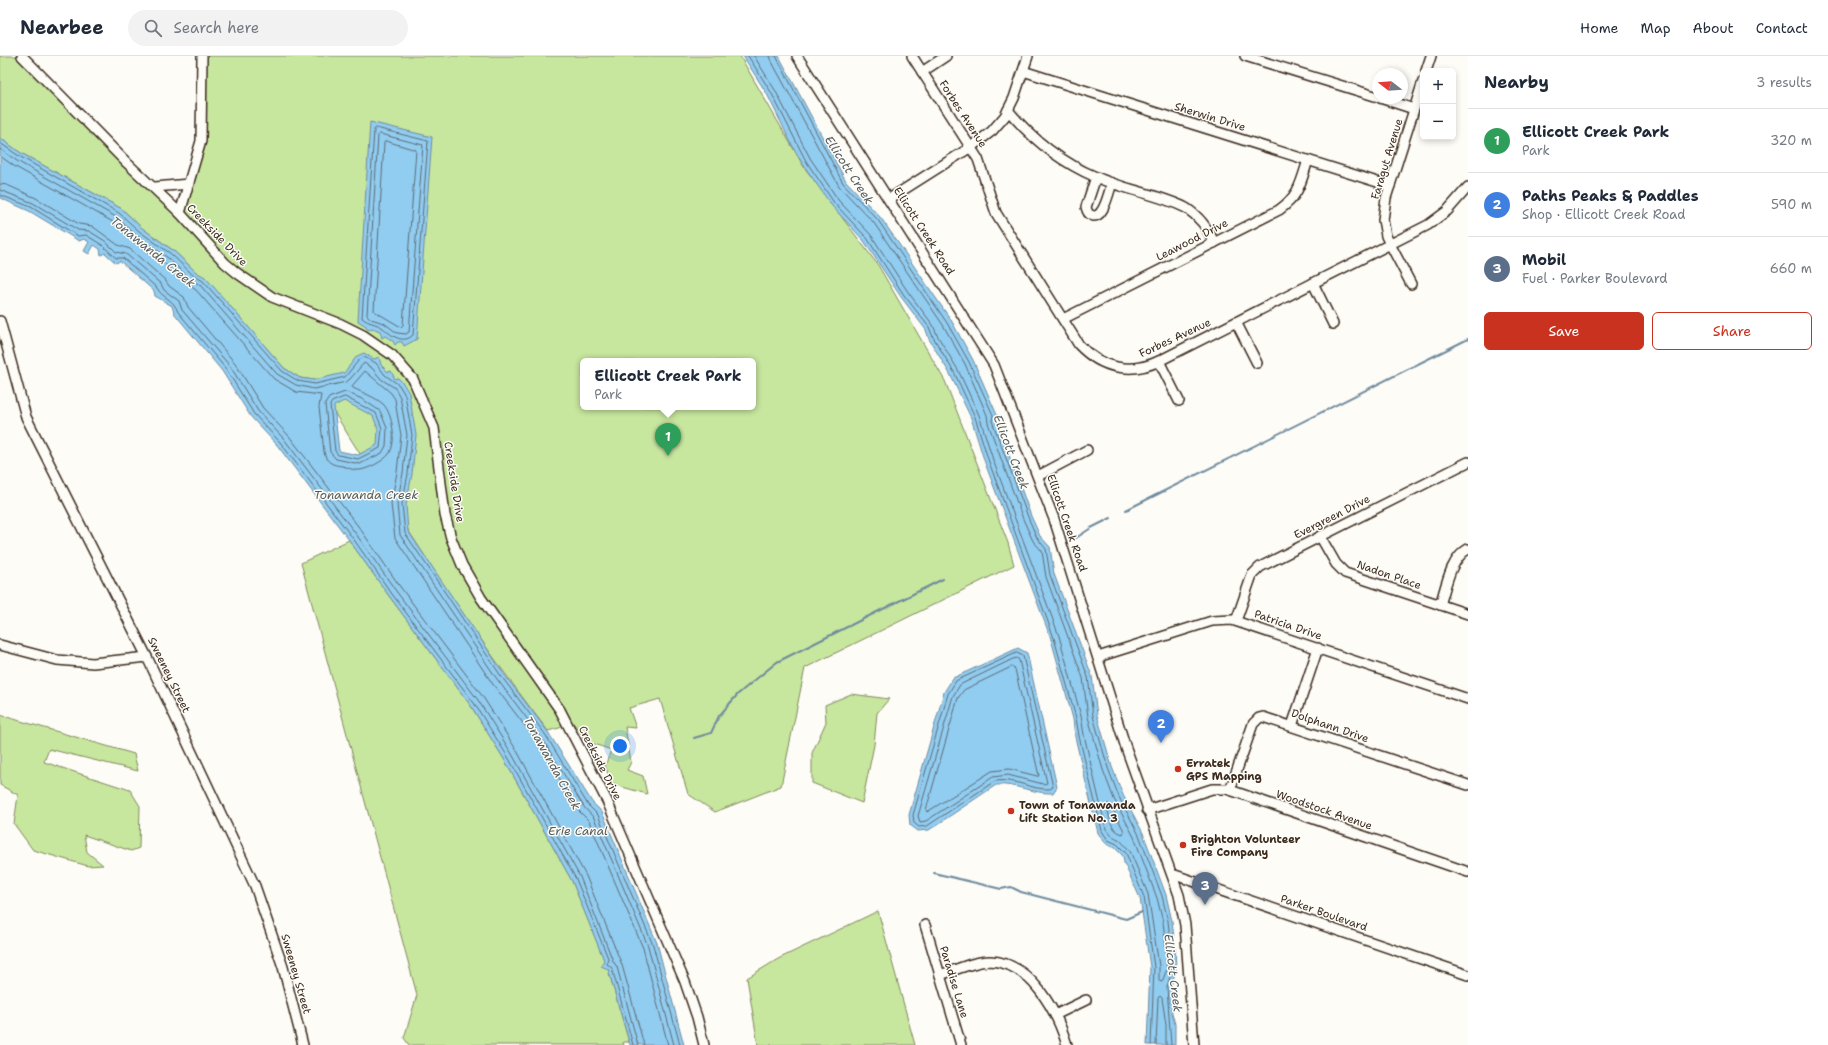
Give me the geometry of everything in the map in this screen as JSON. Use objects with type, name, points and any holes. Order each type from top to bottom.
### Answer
[{"type":"street","name":"Creekside Drive","points":[[22,56],[116,152],[180,213],[225,262],[254,286],[272,297],[341,324],[363,335],[392,355],[412,379],[434,428],[446,515],[451,538],[462,565],[482,598],[560,710],[607,801],[690,996],[704,1045]]},
{"type":"street","points":[[180,213],[201,141],[202,56]]},
{"type":"street","name":"Ellicott Creek Road","points":[[797,56],[994,365],[1038,476],[1069,563],[1147,810],[1179,895],[1185,925],[1194,1045]]},
{"type":"street","points":[[922,72],[946,56]]},
{"type":"street","points":[[889,199],[971,147],[992,131],[1008,110],[1014,98],[1028,56]]},
{"type":"street","points":[[1246,56],[1372,96]]},
{"type":"street","points":[[1427,68],[1431,56]]},
{"type":"street","name":"Forbes Avenue","points":[[914,57],[922,72],[971,147],[983,170],[989,196],[996,213],[1063,319],[1085,351],[1107,365],[1124,369],[1135,369],[1159,361],[1428,225],[1441,216],[1456,202],[1468,187]]},
{"type":"street","name":"Sherwin Drive","points":[[1023,71],[1390,186]]},
{"type":"street","name":"Faragut Avenue","points":[[1411,284],[1386,236],[1383,220],[1384,208],[1390,186],[1420,90]]},
{"type":"street","points":[[1398,104],[1414,109]]},
{"type":"street","points":[[1008,110],[1028,132],[1052,152],[1096,177],[1177,203],[1186,208],[1195,214],[1203,223],[1214,243]]},
{"type":"street","name":"Leawood Drive","points":[[1063,319],[1214,243],[1286,204],[1297,192],[1308,160]]},
{"type":"street","points":[[1096,177],[1086,207],[1089,214],[1092,216],[1096,216],[1102,211],[1112,183]]},
{"type":"street","points":[[154,187],[189,184]]},
{"type":"street","points":[[1313,283],[1333,324]]},
{"type":"street","name":"Sweeney Street","points":[[0,321],[26,417],[147,657],[255,886],[283,967],[302,1045]]},
{"type":"street","points":[[1236,322],[1257,363]]},
{"type":"street","points":[[1159,361],[1179,401]]},
{"type":"street","points":[[1038,476],[1087,450]]},
{"type":"street","name":"Evergreen Drive","points":[[1236,621],[1249,582],[1255,571],[1260,567],[1468,462]]},
{"type":"street","name":"Nadon Place","points":[[1320,536],[1336,564],[1345,573],[1468,614]]},
{"type":"street","points":[[1440,605],[1454,562],[1460,554],[1468,549]]},
{"type":"street","name":"Patricia Drive","points":[[1098,657],[1212,621],[1236,621],[1468,699]]},
{"type":"street","points":[[0,645],[57,660],[94,663],[147,657]]},
{"type":"street","points":[[1292,726],[1318,648]]},
{"type":"street","name":"Dolphann Drive","points":[[1230,790],[1252,724],[1259,718],[1267,718],[1292,726],[1468,785]]},
{"type":"street","name":"Woodstock Avenue","points":[[1147,810],[1212,789],[1230,790],[1468,872]]},
{"type":"street","name":"Parker Boulevard","points":[[1172,874],[1468,975]]},
{"type":"street","name":"Paradise Lane","points":[[925,926],[961,1045]]},
{"type":"street","points":[[940,975],[982,962],[990,961],[1006,964],[1024,975],[1032,982],[1049,1003],[1062,1029],[1067,1045]]},
{"type":"street","points":[[1055,1015],[1086,1000]]},
{"type":"green space","points":[[0,56],[24,56],[180,213],[201,141],[202,56],[740,56],[804,167],[878,265],[945,381],[1008,543],[1014,565],[805,668],[781,786],[715,812],[688,794],[660,699],[629,708],[636,728],[625,727],[631,762],[627,770],[643,776],[647,794],[612,784],[605,766],[611,750],[586,741],[574,724],[548,731],[516,689],[426,558],[314,380],[300,378],[284,368],[205,278],[196,272],[174,251],[142,228],[122,209],[21,153],[0,138]]},
{"type":"green space","points":[[349,540],[471,706],[504,759],[572,881],[608,969],[629,1042],[623,1042],[624,1045],[409,1045],[404,1038],[417,995],[301,563]]},
{"type":"green space","points":[[851,694],[889,699],[877,713],[874,745],[862,803],[812,783],[812,753],[826,722],[825,705]]},
{"type":"green space","points":[[0,715],[134,754],[138,771],[49,749],[44,762],[130,790],[140,806],[139,848],[131,851],[84,835],[87,852],[103,865],[88,866],[33,850],[14,824],[18,795],[0,785]]},
{"type":"green space","points":[[878,911],[915,1045],[758,1045],[747,978],[778,959]]},
{"type":"water","name":"Ellicott Creek","points":[[743,56],[779,56],[846,181],[881,218],[951,320],[973,360],[997,415],[996,419],[1031,516],[1040,536],[1050,547],[1054,574],[1092,676],[1097,715],[1112,767],[1123,795],[1143,833],[1166,895],[1172,921],[1175,946],[1176,970],[1171,986],[1172,1013],[1175,1024],[1175,1045],[1147,1045],[1150,967],[1140,898],[1124,863],[1123,856],[1114,847],[1106,844],[1098,833],[1075,737],[1073,719],[1051,639],[985,463],[971,418],[950,374],[929,339],[926,330],[901,297],[864,241],[832,206],[802,163],[767,94]]},
{"type":"water","points":[[370,122],[432,137],[417,339],[404,346],[402,342],[398,342],[395,345],[393,341],[385,336],[382,338],[380,331],[372,328],[368,330],[366,326],[358,321]]},
{"type":"water","points":[[0,138],[21,153],[122,209],[142,228],[174,251],[196,272],[205,277],[284,368],[300,378],[314,380],[344,373],[357,356],[364,353],[374,359],[379,357],[381,365],[388,372],[391,371],[395,379],[398,378],[403,383],[409,393],[416,435],[412,474],[406,505],[408,531],[504,674],[548,732],[592,802],[602,812],[657,943],[684,1045],[630,1045],[608,969],[601,966],[604,960],[572,881],[504,759],[471,706],[277,445],[251,417],[222,371],[174,313],[172,306],[155,296],[154,291],[120,261],[116,263],[105,253],[101,255],[100,249],[94,245],[89,254],[84,251],[89,242],[84,239],[79,241],[29,211],[0,198]],"holes":[[[344,401],[373,416],[378,429],[377,445],[358,455],[339,451],[334,406]]]},
{"type":"water","points":[[1018,648],[1027,653],[1057,787],[1053,793],[1046,793],[1010,786],[996,785],[929,830],[918,831],[910,825],[909,815],[944,692],[953,678]]},
{"type":"waterway","points":[[1126,510],[1468,339]]},
{"type":"waterway","points":[[1076,538],[1091,528],[1111,518]]},
{"type":"waterway","points":[[694,738],[711,733],[719,716],[738,694],[777,662],[943,579]]},
{"type":"waterway","points":[[934,873],[1001,889],[1011,887],[1021,892],[1126,919],[1142,912]]},
{"type":"place","name":"Ellicott Creek Park","points":[[668,456]]},
{"type":"place","name":"Paths Peaks & Paddles","points":[[1161,743]]},
{"type":"place","name":"Erratek GPS Mapping","points":[[1178,769]]},
{"type":"place","name":"Town of Tonawanda Lift Station No. 3","points":[[1011,811]]},
{"type":"place","name":"Brighton Volunteer Fire Company","points":[[1183,845]]},
{"type":"place","name":"Mobil","points":[[1205,905]]},
{"type":"water label","name":"Tonawanda Creek","points":[[153,252]]},
{"type":"water label","name":"Tonawanda Creek","points":[[366,495]]},
{"type":"water label","name":"Tonawanda Creek","points":[[552,763]]},
{"type":"water label","name":"Erie Canal","points":[[578,831]]}]
